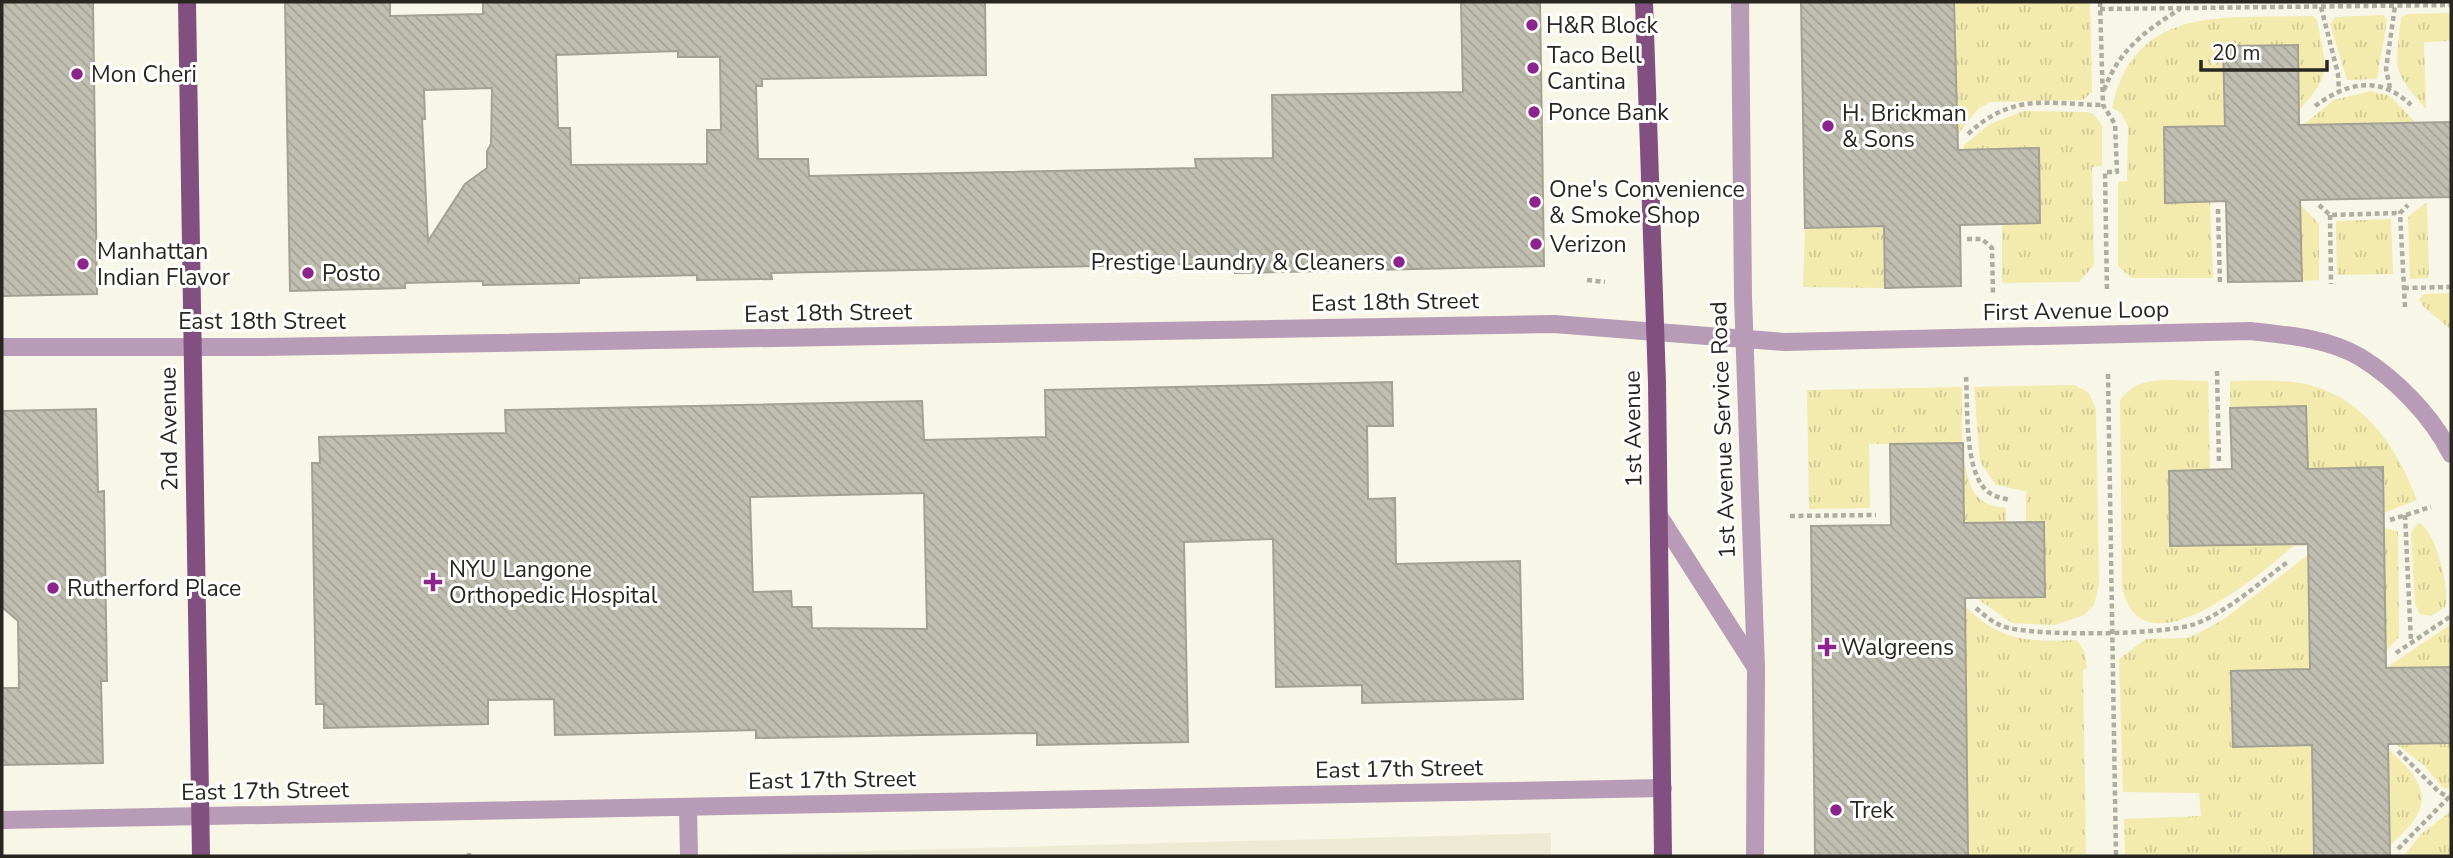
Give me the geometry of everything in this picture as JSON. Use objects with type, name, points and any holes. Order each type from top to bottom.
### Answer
[{"type":"main road","name":"2nd Avenue","points":[[187,2],[201,856]]},
{"type":"main road","name":"1st Avenue","points":[[1644,2],[1656,330],[1663,856]]},
{"type":"street","name":"1st Avenue Service Road","points":[[1740,2],[1745,340],[1756,668],[1755,856]]},
{"type":"street","name":"East 18th Street","points":[[2,347],[1554,324],[1656,330]]},
{"type":"street","name":"First Avenue Loop","points":[[1656,330],[1786,342],[2250,331],[2300,336],[2358,356],[2368,363],[2407,394],[2444,440],[2451,454]]},
{"type":"street","points":[[1659,516],[1756,668]]},
{"type":"street","name":"East 17th Street","points":[[2,820],[1663,788]]},
{"type":"street","points":[[688,807],[689,856]]},
{"type":"path","points":[[2100,2],[2103,105],[2115,124],[2117,172],[2105,172],[2107,291]]},
{"type":"path","points":[[2192,2],[2192,8]]},
{"type":"path","points":[[2101,9],[2451,5]]},
{"type":"path","points":[[2390,88],[2386,69],[2395,6]]},
{"type":"path","points":[[2321,7],[2338,74],[2339,91]]},
{"type":"path","points":[[2103,92],[2125,50],[2139,36],[2180,9]]},
{"type":"path","points":[[2315,106],[2339,91],[2362,85],[2390,88],[2411,105]]},
{"type":"path","points":[[1968,134],[1995,112],[2011,104],[2103,105]]},
{"type":"path","points":[[2319,205],[2330,215],[2400,213],[2408,205]]},
{"type":"path","points":[[2218,209],[2220,285]]},
{"type":"path","points":[[2400,213],[2405,307]]},
{"type":"path","points":[[2330,215],[2331,284]]},
{"type":"path","points":[[1967,239],[1982,239],[1992,248],[1993,295]]},
{"type":"path","points":[[1587,280],[1605,282]]},
{"type":"path","points":[[2404,288],[2451,287]]},
{"type":"path","points":[[2217,371],[2219,462]]},
{"type":"path","points":[[2108,374],[2116,856]]},
{"type":"path","points":[[1966,377],[1971,455],[1978,478],[1992,495],[2011,500]]},
{"type":"path","points":[[2390,520],[2431,507]]},
{"type":"path","points":[[1790,516],[1876,515]]},
{"type":"path","points":[[2405,515],[2411,642]]},
{"type":"path","points":[[1976,608],[2003,626],[2036,634],[2173,630],[2195,624],[2217,613],[2289,561]]},
{"type":"path","points":[[2396,653],[2451,616]]},
{"type":"path","points":[[2398,751],[2440,792],[2450,797],[2398,849]]},
{"type":"shaded area","points":[[1551,833],[1551,856],[715,855]]},
{"type":"green space","points":[[1954,2],[2090,2],[2092,92],[2083,100],[1990,102],[1978,109],[1958,134]]},
{"type":"green space","points":[[2451,13],[2451,41],[2424,42],[2426,109],[2406,85],[2398,68],[2401,18],[2407,14]]},
{"type":"green space","points":[[2383,15],[2387,20],[2377,79],[2347,80],[2330,24],[2335,17]]},
{"type":"green space","points":[[2313,16],[2317,20],[2325,69],[2318,87],[2299,111],[2298,45],[2224,46],[2225,126],[2164,128],[2165,203],[2210,202],[2213,278],[2132,278],[2118,266],[2118,182],[2127,181],[2128,126],[2121,113],[2112,108],[2124,74],[2141,49],[2163,33],[2189,23],[2218,18]]},
{"type":"green space","points":[[2371,91],[2390,96],[2416,123],[2303,125],[2334,100]]},
{"type":"green space","points":[[2024,111],[2087,112],[2094,114],[2102,126],[2102,166],[2092,167],[2094,265],[2079,282],[2002,283],[2002,224],[2040,223],[1963,150],[1964,145],[1990,124]]},
{"type":"green space","points":[[2427,202],[2429,278],[2410,279],[2408,217]]},
{"type":"green space","points":[[2300,204],[2319,224],[2319,280],[2302,281]]},
{"type":"green space","points":[[2391,219],[2393,274],[2337,275],[2336,221]]},
{"type":"green space","points":[[1884,226],[1885,288],[1803,287],[1805,228]]},
{"type":"green space","points":[[2451,293],[2451,330],[2423,306],[2419,299],[2424,294]]},
{"type":"green space","points":[[2208,381],[2210,470],[2169,471],[2170,546],[2296,544],[2257,576],[2203,611],[2176,621],[2152,623],[2133,612],[2122,585],[2120,401],[2128,392],[2148,382]]},
{"type":"green space","points":[[2230,381],[2295,382],[2335,394],[2366,417],[2391,447],[2417,500],[2383,513],[2382,467],[2308,469],[2306,406],[2230,408]]},
{"type":"green space","points":[[2075,385],[2089,393],[2096,409],[2099,584],[2094,605],[2084,615],[2055,625],[2012,623],[1976,598],[2045,596],[2044,522],[2026,522],[2026,491],[1996,485],[1980,462],[1974,387]]},
{"type":"green space","points":[[1962,387],[1964,458],[1971,485],[1982,501],[2006,508],[2006,522],[1964,523],[1962,443],[1869,444],[1870,508],[1809,509],[1807,390]]},
{"type":"green space","points":[[2419,523],[2431,536],[2436,548],[2446,588],[2445,607],[2431,616],[2420,614],[2415,604],[2411,532]]},
{"type":"green space","points":[[2384,528],[2398,531],[2399,637],[2386,651]]},
{"type":"green space","points":[[2308,555],[2310,669],[2231,671],[2233,747],[2312,745],[2314,856],[2125,856],[2124,819],[2201,816],[2199,793],[2123,792],[2119,659],[2146,639],[2187,638],[2201,632],[2224,619]]},
{"type":"green space","points":[[1965,606],[1978,618],[2003,633],[2030,640],[2077,640],[2085,653],[2086,856],[1968,856]]},
{"type":"green space","points":[[2451,624],[2451,667],[2386,668]]},
{"type":"green space","points":[[2451,743],[2451,789],[2443,788],[2424,765],[2396,744]]},
{"type":"green space","points":[[2388,749],[2413,774],[2422,797],[2414,820],[2390,845]]},
{"type":"green space","points":[[2451,811],[2451,856],[2404,856],[2421,834]]},
{"type":"building","points":[[2,2],[93,2],[97,294],[2,296]]},
{"type":"building","points":[[285,2],[390,2],[390,16],[483,14],[483,2],[985,2],[986,75],[762,79],[762,86],[756,86],[758,159],[808,159],[809,176],[1196,168],[1195,159],[1273,158],[1272,95],[1463,92],[1461,2],[1540,2],[1544,266],[1235,273],[1235,263],[771,273],[772,279],[697,280],[697,275],[579,278],[579,283],[405,283],[405,288],[290,291]],"holes":[[[678,51],[678,57],[720,57],[721,130],[707,130],[707,164],[571,165],[570,128],[558,128],[556,55]],[[492,88],[491,144],[487,151],[487,168],[465,184],[428,241],[422,119],[425,119],[424,90]]]},
{"type":"building","points":[[1801,2],[1954,2],[1958,150],[2039,148],[2040,223],[1960,225],[1961,286],[1885,288],[1884,226],[1805,228]]},
{"type":"building","points":[[2298,45],[2299,125],[2451,122],[2451,197],[2300,200],[2302,281],[2228,282],[2226,201],[2165,203],[2164,127],[2225,126],[2223,46]]},
{"type":"building","points":[[1392,382],[1393,426],[1367,426],[1368,499],[1395,498],[1396,564],[1520,561],[1523,699],[1362,703],[1362,685],[1276,687],[1273,539],[1184,542],[1188,742],[1037,745],[1037,733],[756,738],[756,730],[555,735],[554,699],[488,700],[488,724],[324,728],[324,704],[316,704],[312,463],[320,463],[319,437],[506,433],[505,410],[922,401],[924,440],[1046,437],[1045,390]],"holes":[[[924,493],[927,629],[812,628],[811,607],[792,607],[791,591],[753,592],[750,497]]]},
{"type":"building","points":[[2306,406],[2308,469],[2383,467],[2386,668],[2451,667],[2451,743],[2388,744],[2390,856],[2314,856],[2312,745],[2233,747],[2231,671],[2310,669],[2308,544],[2170,546],[2169,471],[2232,469],[2230,408]]},
{"type":"building","name":"Rutherford Place","points":[[96,409],[98,492],[104,491],[107,681],[101,681],[103,763],[2,765],[2,688],[19,688],[18,621],[2,607],[2,411]]},
{"type":"building","points":[[1963,443],[1964,523],[2044,522],[2045,597],[1965,598],[1968,856],[1815,856],[1811,526],[1891,525],[1890,444]]},
{"type":"place","name":"H&R Block","points":[[1532,25]]},
{"type":"place","name":"Taco Bell Cantina","points":[[1533,68]]},
{"type":"place","name":"Mon Cheri","points":[[77,74]]},
{"type":"place","name":"Ponce Bank","points":[[1534,112]]},
{"type":"place","name":"H. Brickman & Sons","points":[[1828,126]]},
{"type":"place","name":"One's Convenience & Smoke Shop","points":[[1535,202]]},
{"type":"place","name":"Verizon","points":[[1536,244]]},
{"type":"place","name":"Prestige Laundry & Cleaners","points":[[1399,262]]},
{"type":"place","name":"Manhattan Indian Flavor","points":[[83,264]]},
{"type":"place","name":"Posto","points":[[308,273]]},
{"type":"place","name":"NYU Langone Orthopedic Hospital","points":[[433,582]]},
{"type":"place","name":"Rutherford Place","points":[[53,588]]},
{"type":"place","name":"Walgreens","points":[[1827,647]]},
{"type":"place","name":"Trek","points":[[1836,810]]}]
